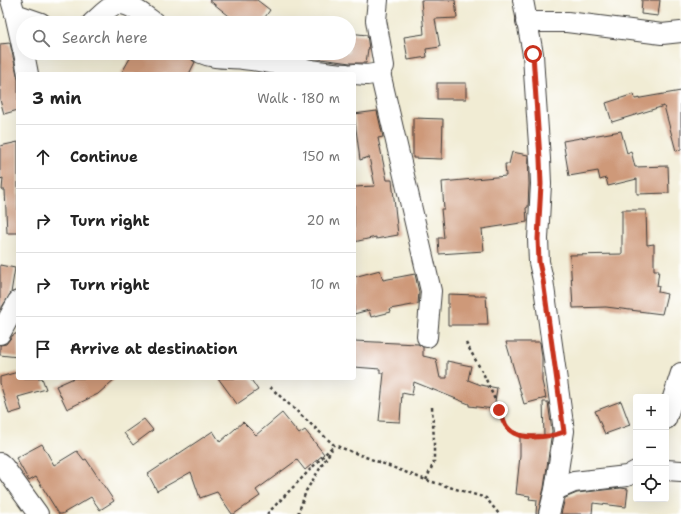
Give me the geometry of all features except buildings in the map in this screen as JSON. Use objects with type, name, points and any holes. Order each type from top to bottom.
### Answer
[{"type":"street","points":[[378,0],[376,20],[384,66],[380,73],[431,291],[427,337]]},
{"type":"street","points":[[522,0],[533,54],[540,159],[541,184],[538,239],[539,262],[543,280],[564,432],[555,490],[549,514]]},
{"type":"street","points":[[100,16],[112,5],[118,3],[132,6],[146,16]]},
{"type":"street","points":[[13,7],[29,16]]},
{"type":"street","points":[[13,7],[16,20]]},
{"type":"street","points":[[526,22],[568,22],[662,34],[681,32]]},
{"type":"street","points":[[25,60],[28,72]]},
{"type":"street","points":[[253,60],[322,72]]},
{"type":"street","points":[[356,74],[367,75],[380,73]]},
{"type":"street","points":[[0,334],[16,305]]},
{"type":"street","points":[[669,410],[681,373]]},
{"type":"street","points":[[0,463],[38,514]]},
{"type":"street","points":[[669,470],[681,471]]},
{"type":"street","points":[[555,490],[574,482],[627,476],[633,473]]},
{"type":"path","points":[[466,343],[484,375],[507,427],[513,434],[526,437],[554,435],[564,432]]},
{"type":"path","points":[[270,387],[334,445],[426,480],[486,498],[499,514]]},
{"type":"path","points":[[426,480],[434,462],[432,407]]},
{"type":"path","points":[[267,514],[334,445]]},
{"type":"path","points":[[298,514],[306,491],[334,445]]},
{"type":"route","points":[[499,410],[507,427],[513,434],[526,437],[554,435],[564,432],[543,280],[539,262],[538,239],[541,184],[533,54]]}]
